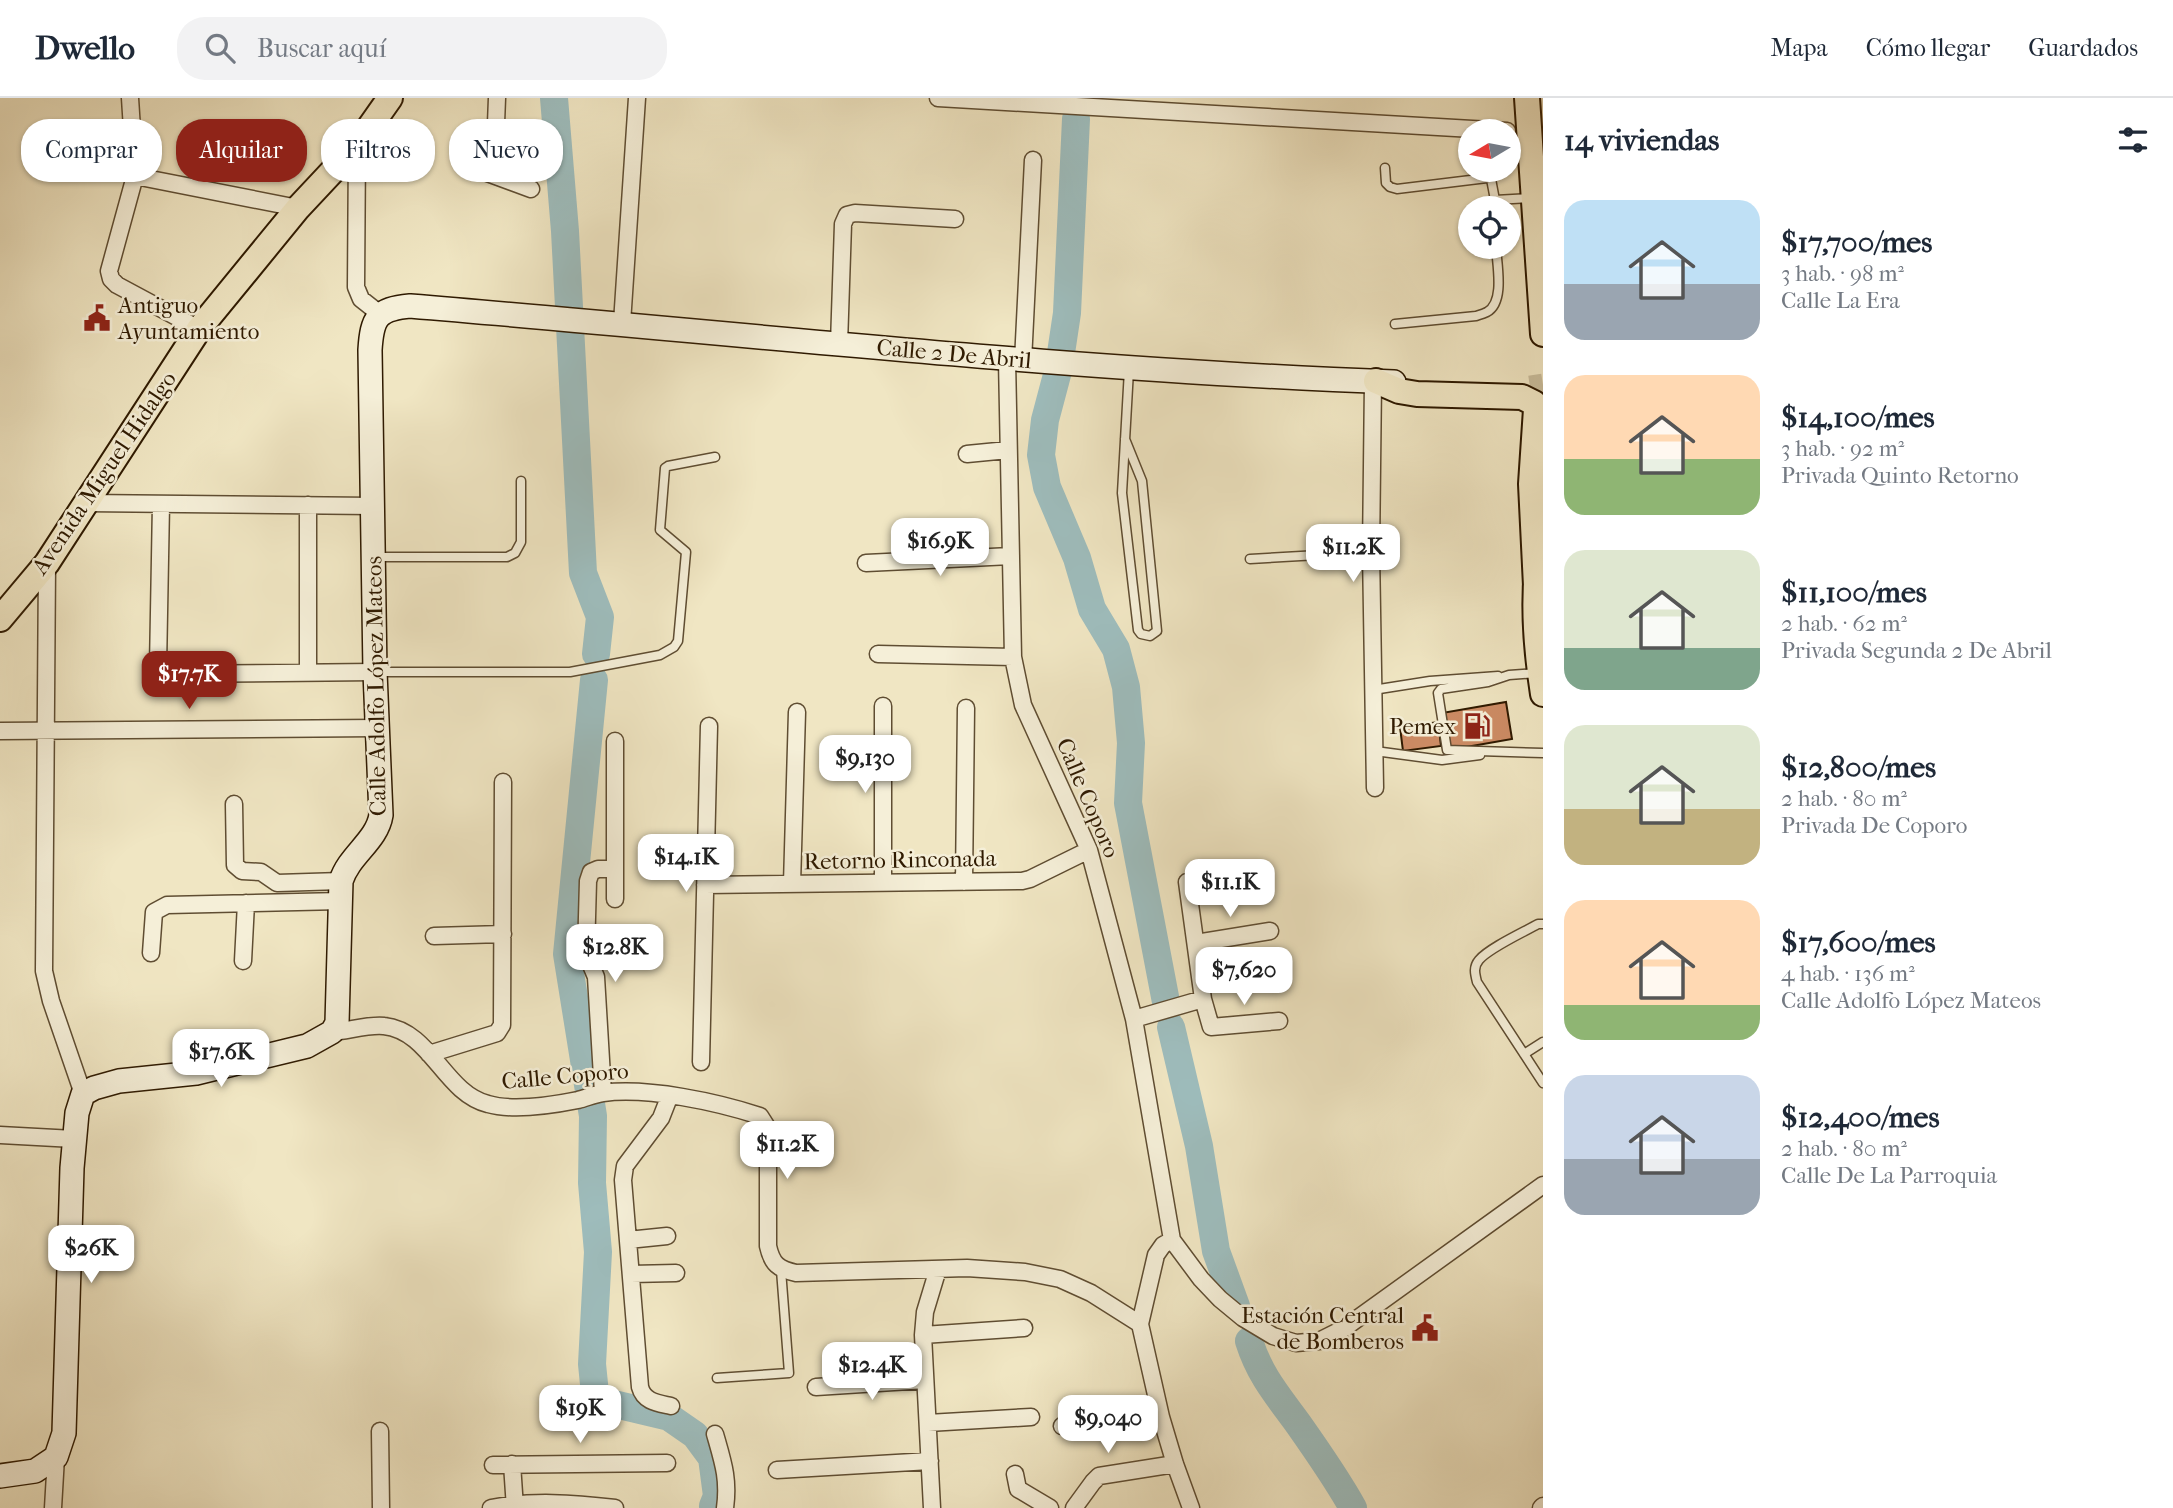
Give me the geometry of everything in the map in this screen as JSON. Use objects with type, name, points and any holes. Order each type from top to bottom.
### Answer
[{"type":"main road","name":"Avenida Miguel Hidalgo","points":[[375,119],[390,98]]},
{"type":"main road","points":[[1520,119],[1527,98]]},
{"type":"main road","points":[[1521,153],[1534,198],[1543,334]]},
{"type":"main road","name":"Avenida Miguel Hidalgo","points":[[0,619],[47,563],[199,329],[322,182]]},
{"type":"main road","name":"Calle 2 De Abril","points":[[380,314],[392,307],[410,306],[1015,360],[1374,381],[1531,387]]},
{"type":"main road","name":"Calle Adolfo López Mateos","points":[[332,1032],[339,1010],[341,891],[345,870],[380,826],[381,815],[375,672],[370,349],[371,332],[380,314]]},
{"type":"main road","points":[[1374,381],[1398,391],[1417,394],[1522,397],[1534,403],[1536,409],[1531,484],[1541,683]]},
{"type":"main road","points":[[1536,586],[1543,503]]},
{"type":"main road","points":[[0,1476],[35,1471],[56,1457],[64,1433],[74,1139],[79,1103],[83,1094],[93,1088],[119,1082],[196,1073],[307,1046],[332,1032]]},
{"type":"street","points":[[130,98],[131,119]]},
{"type":"street","points":[[496,119],[497,98]]},
{"type":"street","points":[[622,323],[637,98]]},
{"type":"street","points":[[938,98],[1458,129]]},
{"type":"street","name":"Calle Coporo","points":[[1033,160],[1008,450],[1013,657],[1023,705],[1090,850],[1134,1019],[1172,1240]]},
{"type":"street","points":[[162,181],[298,208]]},
{"type":"street","points":[[133,182],[113,253],[109,271],[111,279],[117,285],[199,329]]},
{"type":"street","points":[[357,182],[356,288],[361,299],[380,314]]},
{"type":"street","points":[[512,182],[531,189]]},
{"type":"street","points":[[839,344],[843,224],[847,215],[855,213],[955,219]]},
{"type":"street","points":[[1374,381],[1371,552],[1375,788]]},
{"type":"street","points":[[967,454],[1008,450]]},
{"type":"street","points":[[86,503],[373,506]]},
{"type":"street","points":[[161,504],[160,672],[375,672]]},
{"type":"street","points":[[308,505],[308,671]]},
{"type":"street","points":[[866,564],[1011,556]]},
{"type":"street","points":[[47,563],[44,971],[51,1001],[83,1094]]},
{"type":"street","points":[[878,654],[1013,657]]},
{"type":"street","points":[[883,706],[883,883]]},
{"type":"street","points":[[964,883],[966,708]]},
{"type":"street","points":[[792,884],[797,712]]},
{"type":"street","points":[[701,1062],[709,726]]},
{"type":"street","points":[[0,731],[377,728]]},
{"type":"street","points":[[615,741],[615,899]]},
{"type":"street","points":[[429,1054],[497,1033],[502,1025],[503,782]]},
{"type":"street","points":[[234,804],[235,865],[238,869],[261,872],[277,883],[341,891]]},
{"type":"street","name":"Retorno Rinconada","points":[[705,885],[964,883],[1030,879],[1090,850]]},
{"type":"street","points":[[603,1093],[596,977],[586,953],[588,881],[591,872],[598,869],[615,869]]},
{"type":"street","points":[[1187,883],[1203,999],[1211,1027],[1279,1021]]},
{"type":"street","points":[[152,953],[154,912],[167,905],[246,903],[341,891]]},
{"type":"street","points":[[243,961],[246,903]]},
{"type":"street","points":[[1196,943],[1270,931]]},
{"type":"street","points":[[434,936],[503,934]]},
{"type":"street","points":[[1134,1019],[1203,999]]},
{"type":"street","name":"Calle Coporo","points":[[332,1032],[384,1026],[407,1034],[463,1092],[487,1104],[512,1107],[576,1100],[603,1093],[648,1092],[760,1116],[767,1127],[768,1246],[772,1261],[781,1270]]},
{"type":"street","points":[[670,1095],[661,1118],[629,1160],[623,1173],[642,1394],[652,1402],[671,1406]]},
{"type":"street","points":[[0,1135],[74,1139]]},
{"type":"street","points":[[1191,1508],[1161,1417],[1140,1324],[1156,1255],[1163,1245],[1172,1240],[1201,1279],[1243,1318],[1273,1336],[1296,1343],[1319,1341],[1343,1329],[1543,1185]]},
{"type":"street","points":[[628,1240],[667,1236]]},
{"type":"street","points":[[781,1270],[796,1273],[967,1268],[1025,1272],[1060,1279],[1091,1293],[1140,1324]]},
{"type":"street","points":[[932,1508],[923,1335],[925,1312],[938,1269]]},
{"type":"street","points":[[631,1274],[677,1273]]},
{"type":"street","points":[[923,1335],[1024,1328]]},
{"type":"street","points":[[816,1387],[925,1380]]},
{"type":"street","points":[[928,1423],[1031,1416]]},
{"type":"street","points":[[1062,1426],[1161,1417]]},
{"type":"street","points":[[380,1431],[382,1508]]},
{"type":"street","points":[[715,1434],[728,1487],[725,1508]]},
{"type":"street","points":[[53,1508],[56,1457]]},
{"type":"street","points":[[777,1470],[930,1461]]},
{"type":"street","points":[[493,1465],[667,1463]]},
{"type":"street","points":[[512,1464],[515,1506]]},
{"type":"street","points":[[1074,1508],[1099,1476],[1175,1464]]},
{"type":"street","points":[[1015,1474],[1018,1489],[1050,1508]]},
{"type":"street","points":[[491,1508],[615,1508]]},
{"type":"lane","points":[[1385,168],[1386,183],[1397,189],[1492,178],[1494,196]]},
{"type":"lane","points":[[1521,200],[1534,198]]},
{"type":"lane","points":[[1395,324],[1476,316],[1488,312],[1496,302],[1498,290],[1497,259]]},
{"type":"lane","points":[[1125,439],[1142,481],[1157,631],[1150,636],[1141,634],[1138,630],[1122,493],[1125,439],[1130,367]]},
{"type":"lane","points":[[375,672],[570,672],[660,655],[674,647],[678,641],[686,552],[660,530],[665,468],[715,457]]},
{"type":"lane","points":[[373,557],[507,557],[516,553],[521,542],[521,481]]},
{"type":"lane","points":[[1250,559],[1371,552]]},
{"type":"lane","points":[[1373,690],[1440,680],[1509,675],[1541,683]]},
{"type":"lane","points":[[1509,675],[1488,682],[1441,690],[1438,693],[1447,750],[1543,753]]},
{"type":"lane","points":[[1375,751],[1442,760],[1497,752]]},
{"type":"lane","points":[[1543,924],[1508,940],[1479,960],[1474,970],[1477,982],[1543,1083]]},
{"type":"lane","points":[[1524,1054],[1543,1042]]},
{"type":"lane","points":[[718,1378],[789,1373],[781,1270]]},
{"type":"building","name":"Pemex","points":[[1506,702],[1512,739],[1449,750],[1442,713]]},
{"type":"building","name":"Pemex","points":[[1438,722],[1441,746],[1403,751],[1400,727]]},
{"type":"waterway","points":[[554,98],[565,231],[583,573],[600,617],[596,654]]},
{"type":"waterway","points":[[1061,353],[1067,313],[1076,119]]},
{"type":"waterway","points":[[1058,371],[1045,420],[1041,455],[1047,487],[1077,558],[1092,609],[1116,649],[1126,687],[1131,743],[1128,803],[1166,1002]]},
{"type":"waterway","points":[[594,680],[567,954],[593,1116],[592,1183],[598,1252],[592,1364],[595,1394],[610,1403],[669,1417],[695,1435],[712,1458],[717,1496],[713,1506]]},
{"type":"waterway","points":[[1171,1027],[1199,1146],[1216,1251],[1236,1306]]},
{"type":"waterway","points":[[1249,1341],[1258,1365],[1270,1385],[1320,1455],[1353,1508]]},
{"type":"tunnel","points":[[1530,387],[1543,385]]},
{"type":"place","name":"Antiguo Ayuntamiento","points":[[97,318]]},
{"type":"place","name":"Pemex","points":[[1477,726]]},
{"type":"place","name":"Estación Central de Bomberos","points":[[1425,1328]]}]
